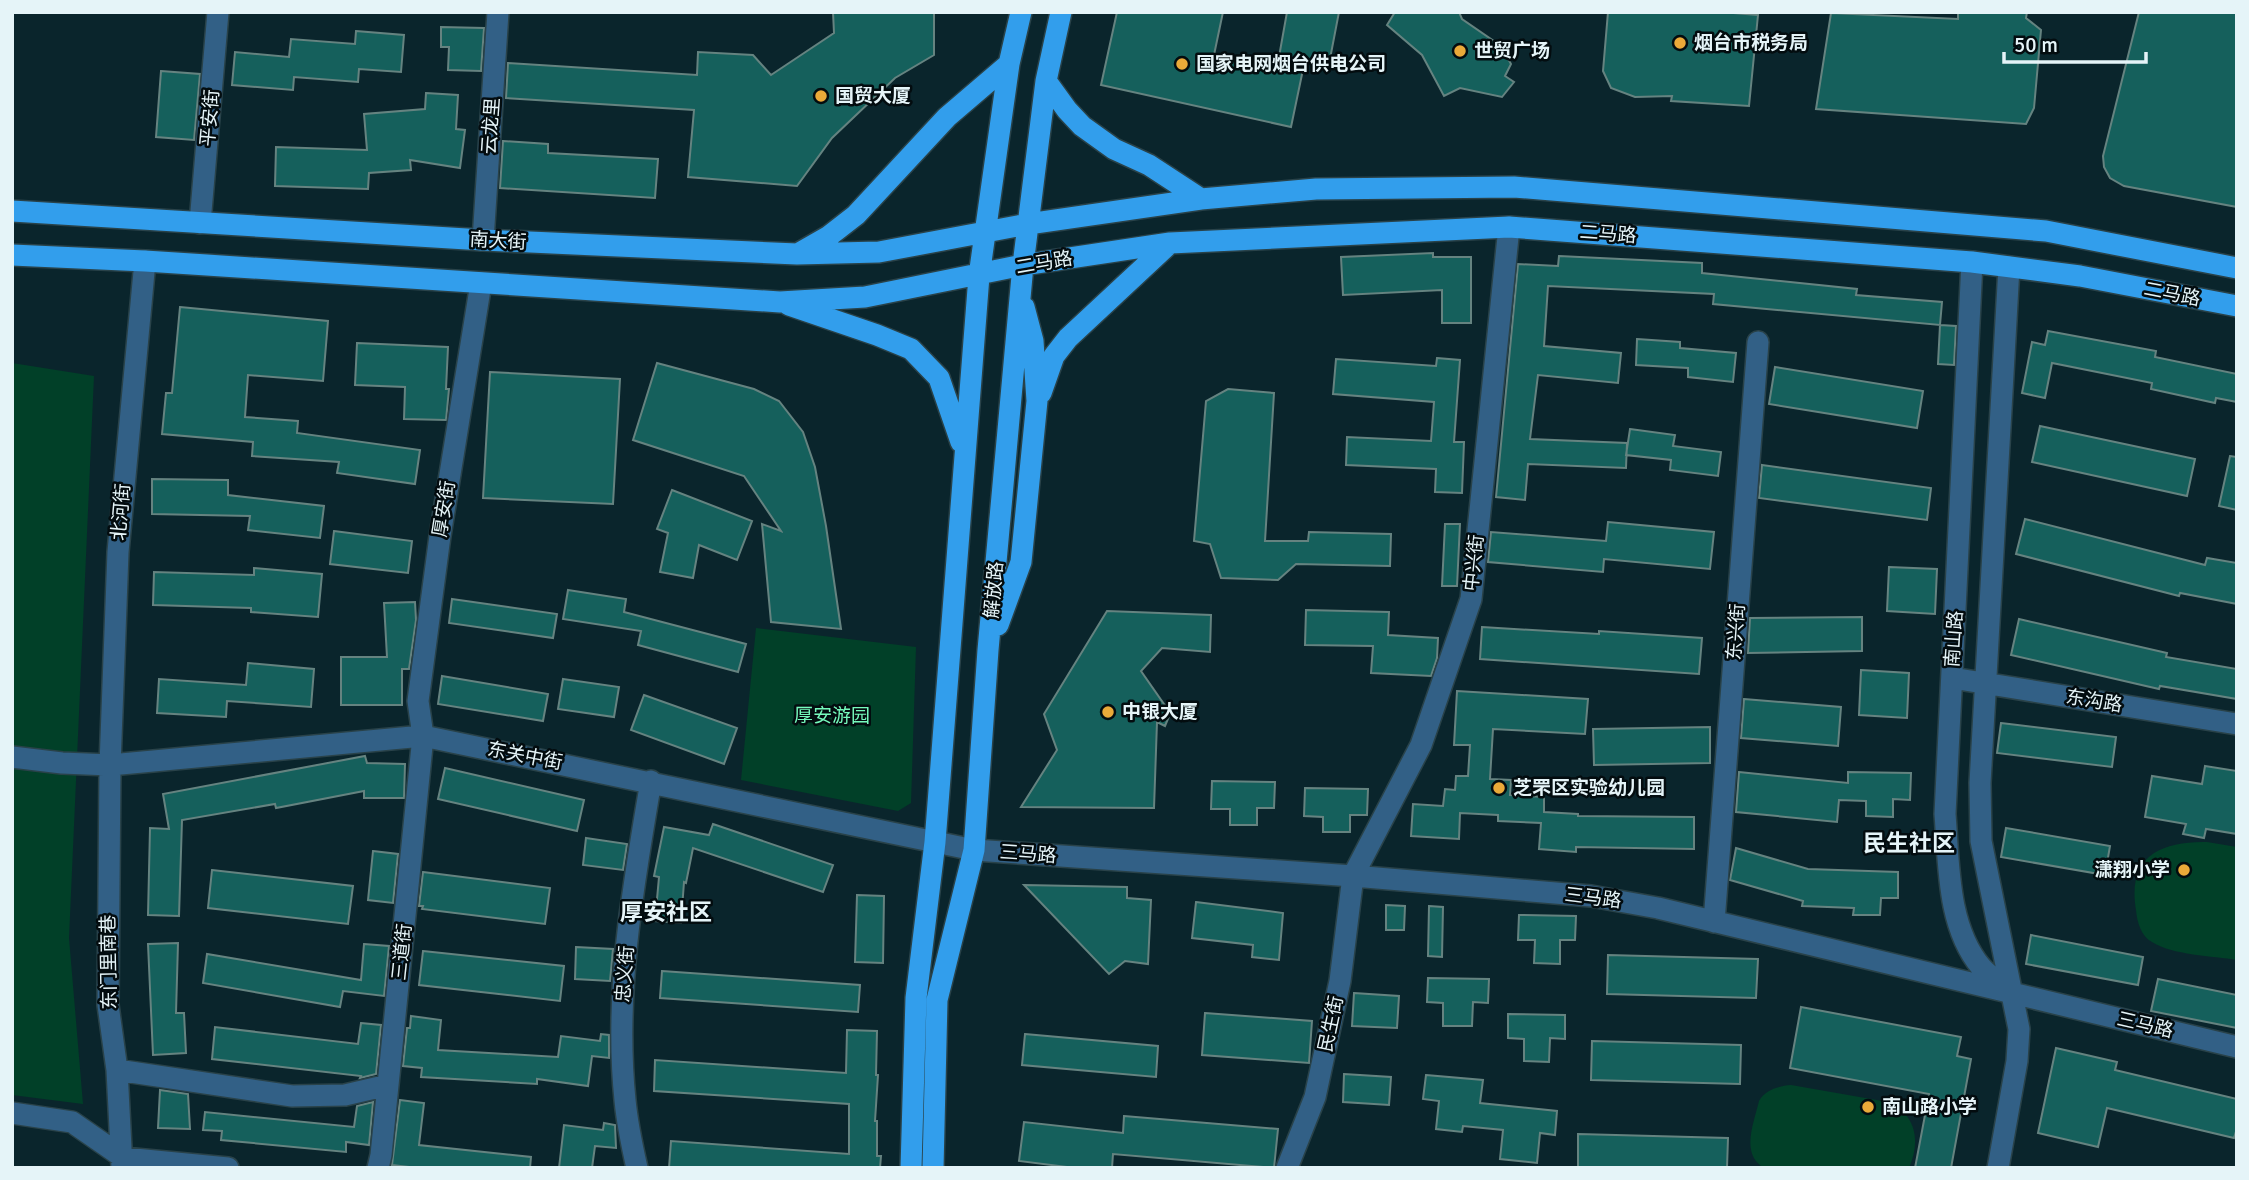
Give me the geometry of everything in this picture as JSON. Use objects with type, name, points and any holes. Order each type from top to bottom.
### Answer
[{"type":"main road","points":[[911,1168],[916,998],[934,842],[963,450],[983,232],[1009,64],[1021,12]]},
{"type":"main road","name":"解放路","points":[[933,1168],[937,1000],[974,850],[1011,380],[1046,81],[1061,12]]},
{"type":"main road","points":[[797,254],[829,236],[856,215],[947,117],[1009,64]]},
{"type":"main road","points":[[1046,81],[1082,126],[1114,149],[1149,165],[1201,199]]},
{"type":"main road","name":"二马路","points":[[983,232],[1201,199],[1316,190],[1514,187],[2046,231],[2237,268]]},
{"type":"main road","name":"南大街","points":[[12,211],[483,240],[797,254],[879,252],[983,232]]},
{"type":"main road","name":"二马路","points":[[979,276],[1023,265],[1170,243],[1509,227],[1972,262],[2080,276],[2237,306]]},
{"type":"main road","points":[[1037,401],[1054,356],[1068,338],[1170,243]]},
{"type":"main road","points":[[12,255],[145,261],[780,302],[864,298],[979,276]]},
{"type":"main road","points":[[988,650],[1021,562],[1037,401],[1033,341],[1021,297]]},
{"type":"main road","points":[[780,302],[911,349],[939,378],[963,450]]},
{"type":"street","name":"平安街","points":[[200,223],[218,12]]},
{"type":"street","name":"云龙里","points":[[483,240],[498,12]]},
{"type":"street","name":"中兴街","points":[[1353,876],[1421,746],[1471,599],[1509,227]]},
{"type":"street","name":"北河街","points":[[110,765],[118,552],[145,261]]},
{"type":"street","name":"南山路","points":[[1972,262],[1945,814],[1951,883],[1961,935],[1982,967],[2013,994]]},
{"type":"street","name":"南山路","points":[[1998,1168],[2017,1060],[2019,1029],[1981,841],[1980,783],[2009,267]]},
{"type":"street","name":"厚安街","points":[[423,736],[418,701],[440,536],[481,283]]},
{"type":"street","name":"东兴街","points":[[1714,922],[1758,342]]},
{"type":"street","name":"东沟路","points":[[1952,678],[2237,724]]},
{"type":"street","name":"东关中街","points":[[12,757],[110,765],[423,736],[934,842]]},
{"type":"street","name":"三道街","points":[[377,1168],[381,1155],[423,736]]},
{"type":"street","name":"东门里南巷","points":[[110,765],[108,1005],[117,1070],[123,1163]]},
{"type":"street","name":"忠义街","points":[[637,1168],[625,1101],[622,1025],[632,894],[651,782]]},
{"type":"street","name":"三马路","points":[[934,842],[974,850],[1353,876],[1591,896],[1658,908],[2237,1047]]},
{"type":"street","name":"民生街","points":[[1287,1168],[1315,1097],[1340,981],[1353,876]]},
{"type":"street","points":[[117,1070],[292,1096],[345,1095],[388,1085]]},
{"type":"street","points":[[12,1113],[72,1122],[123,1163],[228,1168]]},
{"type":"green space","points":[[12,363],[94,376],[69,938],[83,1104],[12,1095]]},
{"type":"green space","name":"厚安游园","points":[[756,628],[916,647],[911,803],[898,811],[741,780]]},
{"type":"green space","points":[[2207,842],[2237,847],[2237,960],[2181,952],[2160,946],[2145,936],[2137,919],[2137,877],[2150,856],[2175,845]]},
{"type":"green space","points":[[1791,1085],[1888,1102],[1897,1107],[1914,1129],[1915,1148],[1909,1168],[1764,1168],[1752,1155],[1751,1146],[1752,1128],[1759,1101],[1772,1089]]},
{"type":"building","points":[[833,12],[934,12],[934,55],[895,78],[832,138],[797,186],[688,177],[694,110],[506,98],[508,63],[697,75],[698,52],[753,55],[771,75],[834,33]]},
{"type":"building","name":"国家电网烟台供电公司","points":[[1117,12],[1223,12],[1214,55],[1277,68],[1287,12],[1339,12],[1329,64],[1305,60],[1291,127],[1101,85]]},
{"type":"building","name":"世贸广场","points":[[1395,12],[1459,12],[1462,19],[1501,46],[1511,64],[1505,76],[1514,82],[1502,97],[1460,88],[1444,96],[1422,55],[1387,25]]},
{"type":"building","name":"烟台市税务局","points":[[1608,12],[1721,12],[1758,15],[1749,106],[1671,101],[1672,96],[1635,97],[1611,88],[1603,71]]},
{"type":"building","points":[[1958,12],[2027,12],[2026,18],[2041,30],[2034,108],[2026,124],[1816,109],[1831,13],[1958,19]]},
{"type":"building","points":[[2139,12],[2237,12],[2237,207],[2124,186],[2110,178],[2104,167],[2103,156]]},
{"type":"building","points":[[441,27],[484,28],[481,71],[448,70],[449,47],[441,47]]},
{"type":"building","points":[[356,31],[404,35],[401,72],[359,69],[358,82],[294,77],[293,90],[232,85],[235,52],[289,57],[291,39],[355,44]]},
{"type":"building","points":[[161,71],[200,74],[194,140],[156,137]]},
{"type":"building","points":[[426,93],[458,95],[456,129],[465,130],[460,168],[410,160],[411,170],[369,173],[368,189],[275,186],[276,147],[367,150],[364,114],[425,109]]},
{"type":"building","points":[[503,141],[548,144],[548,153],[658,159],[655,198],[500,188]]},
{"type":"building","points":[[1433,253],[1433,257],[1471,257],[1471,323],[1442,323],[1442,290],[1343,295],[1341,257]]},
{"type":"building","points":[[1559,256],[1702,263],[1702,273],[1857,289],[1856,295],[1942,302],[1940,325],[1713,304],[1714,294],[1548,286],[1544,346],[1621,353],[1618,383],[1538,375],[1530,439],[1627,443],[1626,468],[1528,464],[1525,500],[1496,497],[1518,264],[1558,266]]},
{"type":"building","points":[[180,307],[328,321],[323,381],[248,375],[245,417],[298,421],[297,433],[420,450],[415,484],[337,473],[339,462],[252,456],[253,442],[162,434],[166,393],[172,393]]},
{"type":"building","points":[[1940,325],[1956,326],[1954,365],[1938,364]]},
{"type":"building","points":[[2048,331],[2156,351],[2155,357],[2237,374],[2237,402],[2216,398],[2215,403],[2151,389],[2152,383],[2052,363],[2045,398],[2022,393],[2032,342],[2045,345]]},
{"type":"building","points":[[1637,339],[1680,342],[1680,348],[1736,353],[1733,382],[1688,377],[1688,368],[1636,365]]},
{"type":"building","points":[[357,343],[448,347],[446,389],[449,389],[446,420],[404,419],[405,387],[355,385]]},
{"type":"building","points":[[1437,358],[1460,360],[1454,442],[1464,442],[1462,493],[1435,492],[1436,469],[1346,465],[1347,437],[1431,441],[1434,402],[1333,394],[1336,359],[1436,366]]},
{"type":"building","points":[[657,363],[754,389],[779,401],[803,432],[815,467],[841,629],[771,622],[762,524],[781,531],[744,476],[633,440]]},
{"type":"building","points":[[1775,367],[1923,391],[1917,428],[1769,404]]},
{"type":"building","points":[[490,372],[620,379],[613,504],[483,498]]},
{"type":"building","points":[[1228,389],[1274,393],[1265,541],[1308,541],[1309,532],[1391,534],[1390,566],[1296,564],[1278,580],[1221,578],[1210,544],[1194,541],[1206,401]]},
{"type":"building","points":[[2040,426],[2195,459],[2187,496],[2032,462]]},
{"type":"building","points":[[1630,429],[1675,435],[1673,446],[1721,452],[1718,476],[1670,470],[1671,460],[1626,455]]},
{"type":"building","points":[[2230,456],[2237,457],[2237,510],[2219,506]]},
{"type":"building","points":[[1762,465],[1931,488],[1927,520],[1759,498]]},
{"type":"building","points":[[152,479],[228,480],[228,495],[324,506],[320,538],[248,530],[250,516],[152,514]]},
{"type":"building","points":[[672,490],[752,521],[737,560],[699,545],[693,578],[660,572],[668,533],[657,529]]},
{"type":"building","points":[[2025,519],[2205,565],[2207,558],[2237,563],[2237,604],[2180,593],[2179,596],[2016,554]]},
{"type":"building","points":[[1608,522],[1714,532],[1710,569],[1604,559],[1603,572],[1488,562],[1491,532],[1606,541]]},
{"type":"building","points":[[1445,524],[1460,524],[1457,586],[1442,586]]},
{"type":"building","points":[[334,531],[412,541],[408,573],[330,564]]},
{"type":"building","points":[[1889,567],[1937,569],[1935,614],[1887,611]]},
{"type":"building","points":[[254,568],[322,574],[318,617],[251,612],[251,608],[153,605],[154,572],[254,575]]},
{"type":"building","points":[[568,590],[626,599],[624,612],[746,644],[738,672],[638,645],[641,631],[563,619]]},
{"type":"building","points":[[452,599],[557,614],[553,638],[449,623]]},
{"type":"building","points":[[415,602],[416,620],[409,669],[402,669],[402,705],[341,705],[341,657],[387,657],[384,603]]},
{"type":"building","points":[[1306,610],[1389,612],[1388,635],[1438,638],[1437,658],[1431,676],[1371,673],[1373,646],[1305,645]]},
{"type":"building","name":"中银大厦","points":[[1107,611],[1211,615],[1210,652],[1162,648],[1141,671],[1164,704],[1172,709],[1165,726],[1157,722],[1154,808],[1021,807],[1057,750],[1044,714]]},
{"type":"building","points":[[1862,617],[1862,651],[1748,653],[1750,618]]},
{"type":"building","points":[[2019,619],[2167,653],[2166,657],[2237,669],[2237,699],[2160,686],[2159,689],[2011,655]]},
{"type":"building","points":[[1482,627],[1702,638],[1699,674],[1480,659]]},
{"type":"building","points":[[248,663],[314,669],[311,707],[227,701],[226,717],[157,713],[159,679],[246,685]]},
{"type":"building","points":[[1861,670],[1909,673],[1907,718],[1859,715]]},
{"type":"building","points":[[442,676],[548,694],[543,721],[438,704]]},
{"type":"building","points":[[563,679],[619,687],[614,717],[558,709]]},
{"type":"building","points":[[1457,691],[1588,699],[1585,734],[1493,729],[1490,779],[1511,780],[1510,795],[1544,797],[1544,812],[1578,816],[1694,817],[1694,849],[1576,847],[1576,852],[1539,849],[1541,823],[1498,821],[1498,815],[1460,813],[1459,839],[1411,836],[1413,804],[1443,806],[1445,789],[1455,790],[1456,776],[1468,776],[1470,745],[1454,745]]},
{"type":"building","points":[[644,695],[737,728],[724,764],[631,730]]},
{"type":"building","points":[[1744,699],[1841,707],[1838,746],[1741,738]]},
{"type":"building","points":[[2001,723],[2116,737],[2112,767],[1997,753]]},
{"type":"building","points":[[1710,727],[1710,763],[1594,765],[1593,729]]},
{"type":"building","points":[[365,756],[367,763],[405,764],[404,798],[364,798],[364,791],[276,808],[275,804],[182,820],[179,916],[148,915],[150,828],[169,829],[163,794]]},
{"type":"building","points":[[2205,766],[2237,771],[2237,834],[2206,829],[2204,838],[2183,834],[2186,824],[2145,817],[2152,776],[2202,784]]},
{"type":"building","points":[[445,768],[584,800],[577,831],[438,799]]},
{"type":"building","points":[[1739,772],[1848,783],[1848,772],[1911,773],[1910,800],[1893,799],[1893,817],[1866,816],[1866,801],[1839,800],[1837,822],[1736,812]]},
{"type":"building","points":[[1212,781],[1275,782],[1274,808],[1257,808],[1257,825],[1230,825],[1230,809],[1211,809]]},
{"type":"building","points":[[1305,788],[1368,789],[1367,815],[1350,815],[1350,832],[1323,832],[1323,817],[1304,816]]},
{"type":"building","points":[[713,824],[833,865],[823,892],[693,848],[686,883],[684,882],[681,923],[655,921],[659,877],[654,876],[664,827],[709,835]]},
{"type":"building","points":[[2006,828],[2110,846],[2105,875],[2001,857]]},
{"type":"building","points":[[586,838],[627,844],[623,870],[583,865]]},
{"type":"building","points":[[1736,848],[1808,869],[1898,872],[1898,898],[1881,898],[1880,915],[1853,915],[1854,908],[1802,906],[1803,901],[1730,880]]},
{"type":"building","points":[[373,851],[398,854],[393,903],[368,900]]},
{"type":"building","points":[[212,870],[353,886],[348,924],[208,908]]},
{"type":"building","points":[[423,872],[550,888],[545,924],[422,909],[423,906],[419,906]]},
{"type":"building","points":[[1024,885],[1127,887],[1127,898],[1151,900],[1148,964],[1125,961],[1109,974]]},
{"type":"building","points":[[857,895],[884,896],[883,963],[855,962]]},
{"type":"building","points":[[1196,902],[1283,913],[1279,960],[1252,957],[1253,945],[1192,938]]},
{"type":"building","points":[[1386,905],[1405,906],[1404,930],[1386,930]]},
{"type":"building","points":[[1429,906],[1443,907],[1442,957],[1428,956]]},
{"type":"building","points":[[1519,915],[1576,916],[1575,940],[1560,940],[1560,964],[1534,963],[1535,940],[1518,940]]},
{"type":"building","points":[[2031,935],[2143,957],[2138,985],[2026,964]]},
{"type":"building","points":[[178,943],[176,1013],[184,1013],[186,1053],[153,1055],[148,944]]},
{"type":"building","points":[[364,944],[389,946],[384,996],[343,991],[340,1007],[203,983],[207,954],[361,980]]},
{"type":"building","points":[[576,947],[613,949],[610,981],[575,979]]},
{"type":"building","points":[[423,951],[564,966],[560,1001],[419,985]]},
{"type":"building","points":[[1608,955],[1758,959],[1756,998],[1607,994]]},
{"type":"building","points":[[662,971],[860,985],[858,1012],[660,998]]},
{"type":"building","points":[[1428,978],[1489,979],[1488,1003],[1473,1002],[1472,1026],[1443,1026],[1443,1003],[1427,1002]]},
{"type":"building","points":[[2158,979],[2237,995],[2237,1028],[2151,1011]]},
{"type":"building","points":[[1354,993],[1399,996],[1397,1028],[1352,1026]]},
{"type":"building","points":[[1801,1007],[1961,1037],[1957,1056],[1971,1059],[1951,1168],[1915,1168],[1929,1094],[1790,1068]]},
{"type":"building","points":[[1205,1013],[1312,1021],[1309,1063],[1202,1055]]},
{"type":"building","points":[[1508,1014],[1565,1015],[1565,1039],[1550,1038],[1549,1062],[1524,1061],[1524,1039],[1508,1038]]},
{"type":"building","points":[[411,1016],[441,1020],[438,1050],[558,1057],[561,1036],[600,1041],[601,1034],[609,1035],[609,1058],[592,1056],[588,1086],[537,1079],[537,1084],[421,1077],[422,1068],[403,1066]]},
{"type":"building","points":[[361,1023],[381,1025],[376,1074],[360,1078],[361,1076],[212,1059],[215,1027],[358,1044]]},
{"type":"building","points":[[847,1030],[877,1031],[875,1121],[877,1156],[881,1156],[880,1168],[669,1168],[671,1141],[849,1154],[849,1104],[654,1091],[655,1060],[846,1073]]},
{"type":"building","points":[[1025,1034],[1158,1046],[1156,1077],[1022,1065]]},
{"type":"building","points":[[1592,1041],[1741,1045],[1740,1084],[1591,1080]]},
{"type":"building","points":[[2056,1048],[2117,1062],[2115,1070],[2237,1099],[2237,1128],[2234,1138],[2107,1108],[2098,1147],[2038,1133]]},
{"type":"building","points":[[1344,1074],[1391,1077],[1389,1105],[1343,1102]]},
{"type":"building","points":[[1426,1075],[1483,1080],[1480,1103],[1557,1111],[1555,1135],[1540,1133],[1537,1163],[1500,1159],[1503,1130],[1463,1126],[1462,1132],[1436,1129],[1439,1101],[1423,1099]]},
{"type":"building","points":[[160,1090],[188,1094],[190,1129],[158,1128]]},
{"type":"building","points":[[400,1100],[424,1103],[419,1145],[531,1157],[530,1168],[418,1168],[392,1165]]},
{"type":"building","points":[[373,1102],[369,1145],[346,1142],[346,1152],[221,1140],[222,1131],[203,1130],[205,1112],[354,1127],[357,1106]]},
{"type":"building","points":[[1124,1116],[1278,1129],[1274,1168],[1113,1154],[1112,1168],[1075,1168],[1019,1161],[1024,1122],[1123,1133]]},
{"type":"building","points":[[604,1123],[615,1125],[616,1148],[595,1146],[592,1168],[559,1168],[564,1125],[603,1130]]},
{"type":"building","points":[[1578,1134],[1728,1138],[1727,1168],[1578,1168]]},
{"type":"place","name":"烟台市税务局","points":[[1680,43]]},
{"type":"place","name":"世贸广场","points":[[1460,51]]},
{"type":"place","name":"国家电网烟台供电公司","points":[[1182,64]]},
{"type":"place","name":"国贸大厦","points":[[821,96]]},
{"type":"place","name":"中银大厦","points":[[1108,712]]},
{"type":"place","name":"芝罘区实验幼儿园","points":[[1499,788]]},
{"type":"place","name":"潇翔小学","points":[[2184,870]]},
{"type":"place","name":"南山路小学","points":[[1868,1107]]},
{"type":"district","name":"民生社区","points":[[1909,843]]},
{"type":"district","name":"厚安社区","points":[[666,912]]}]
